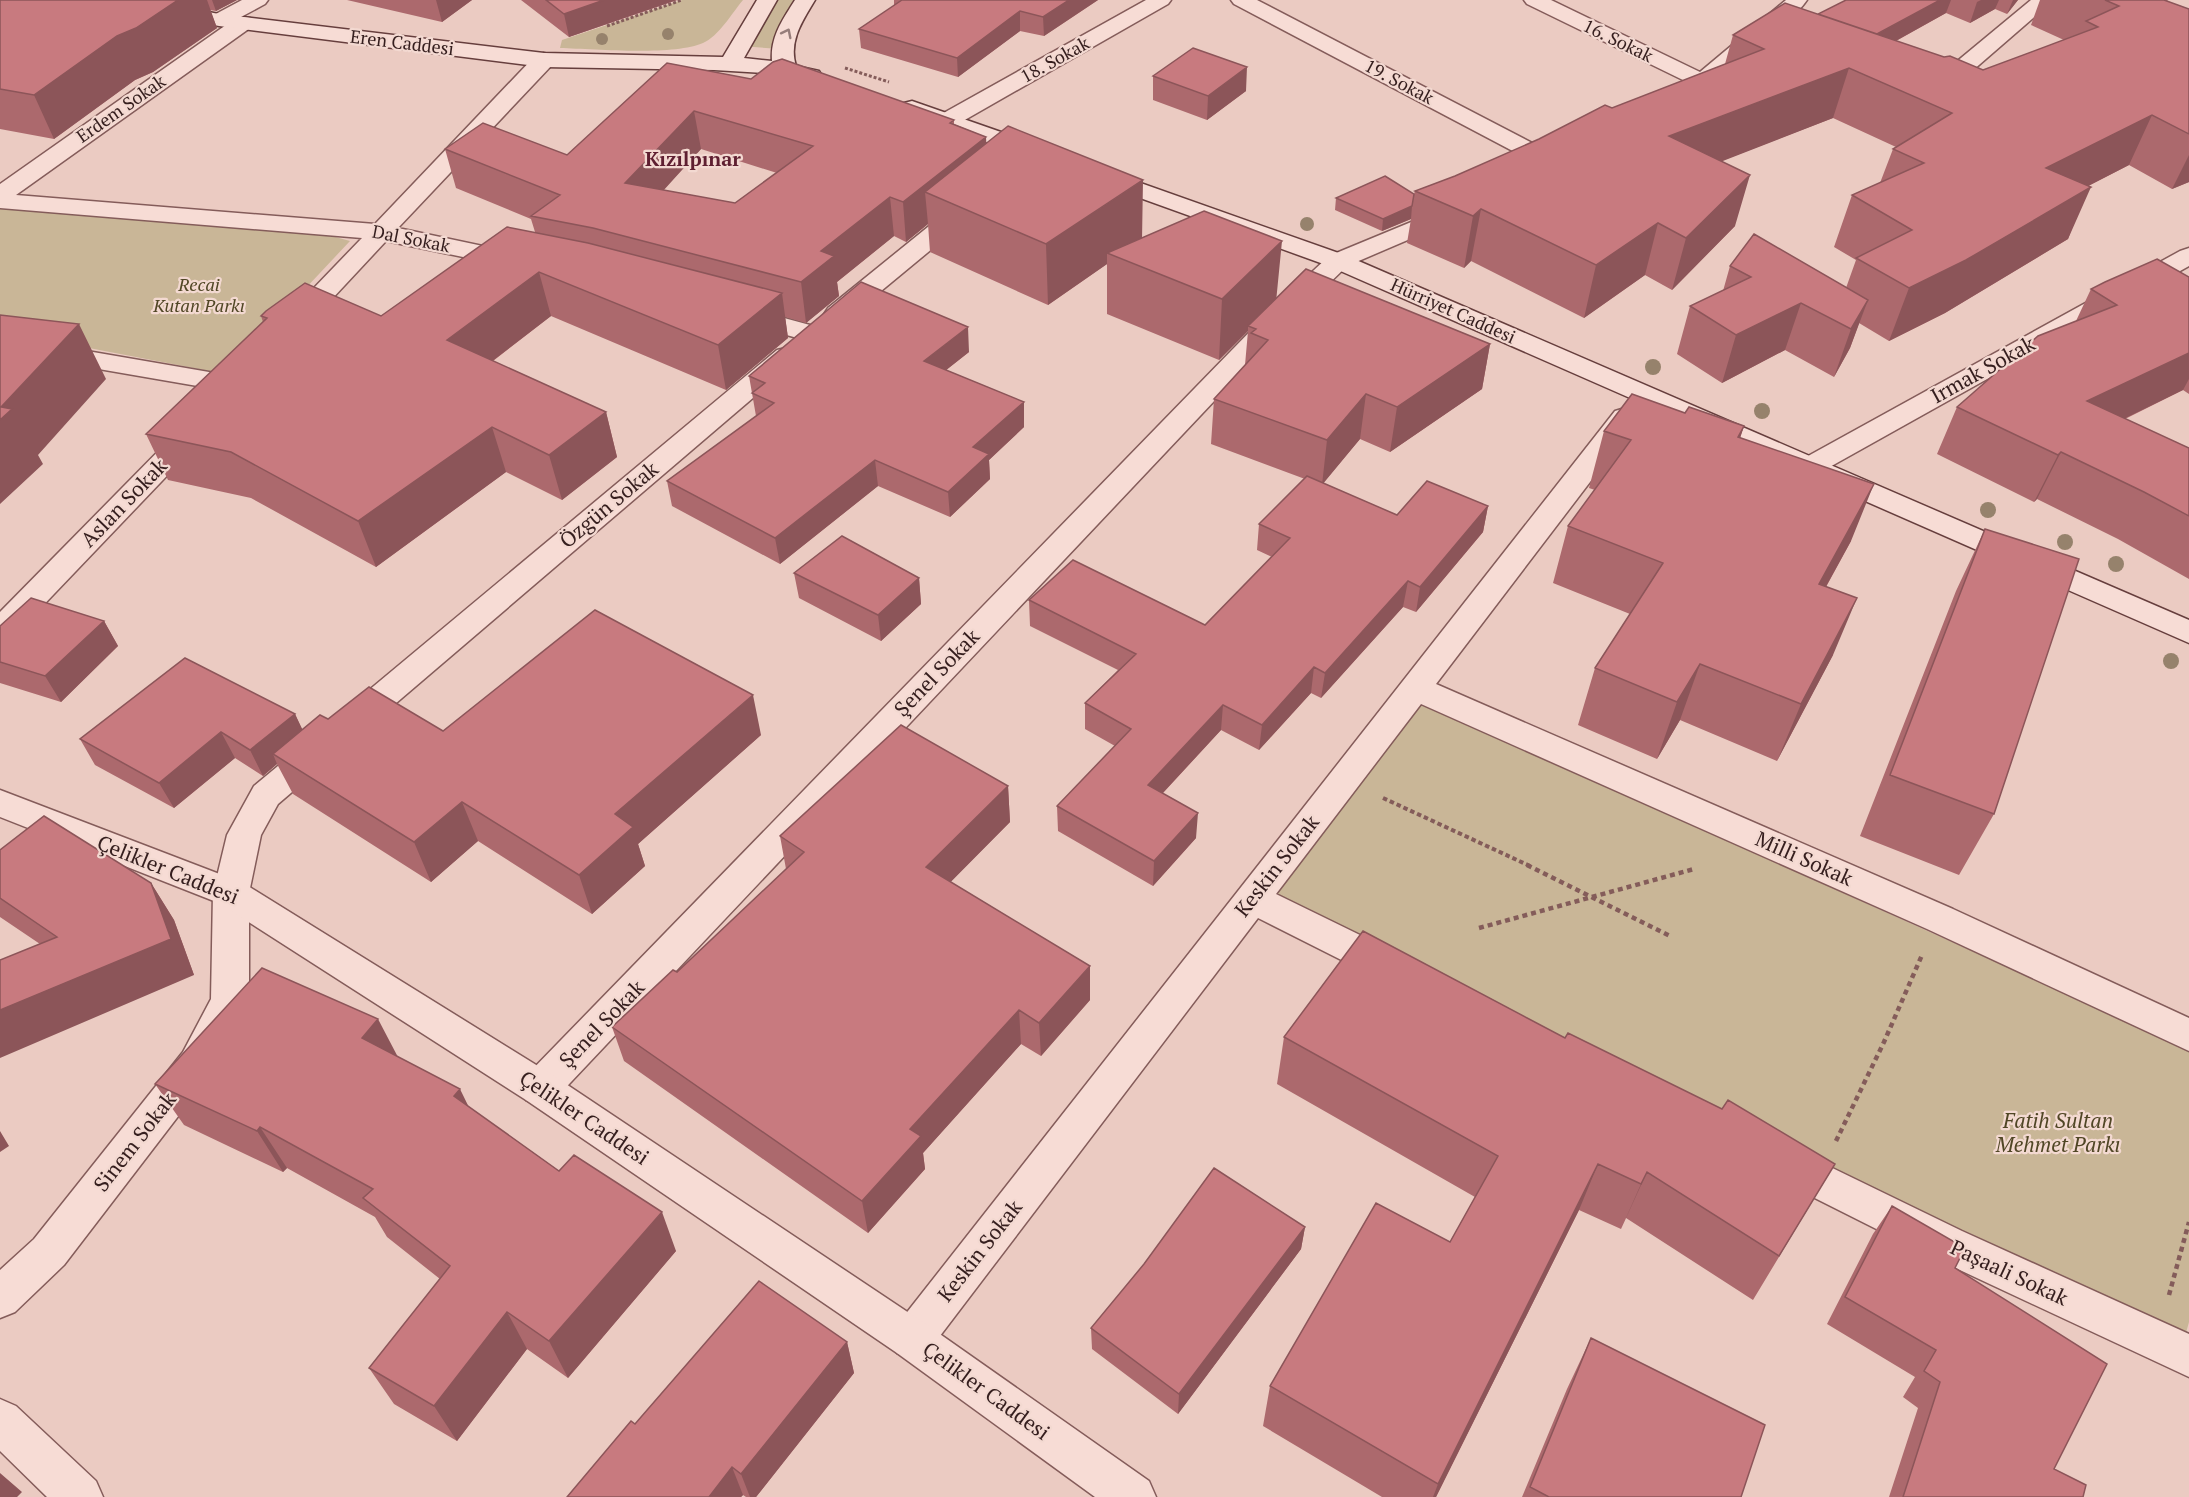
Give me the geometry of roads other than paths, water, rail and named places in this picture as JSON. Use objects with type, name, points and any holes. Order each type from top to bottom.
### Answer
[{"type":"street","name":"Eren Caddesi","points":[[112,0],[219,20],[544,60],[730,64]]},
{"type":"street","points":[[219,20],[258,0]]},
{"type":"street","points":[[767,0],[749,27],[730,64],[786,70],[837,85]]},
{"type":"street","points":[[786,70],[781,58],[782,43],[805,0]]},
{"type":"street","name":"18. Sokak","points":[[948,120],[1161,0]]},
{"type":"street","name":"19. Sokak","points":[[1241,0],[1565,159],[1529,178]]},
{"type":"street","name":"16. Sokak","points":[[1534,0],[1702,81]]},
{"type":"street","points":[[1663,104],[1767,41],[1795,1]]},
{"type":"street","points":[[1916,94],[1927,98],[2049,4]]},
{"type":"street","name":"Erdem Sokak","points":[[0,195],[242,23]]},
{"type":"street","points":[[277,343],[379,232],[544,60]]},
{"type":"street","name":"Hürriyet Caddesi","points":[[893,102],[948,120],[1047,162],[1338,261],[2189,632]]},
{"type":"street","name":"Özgün Sokak","points":[[231,892],[244,835],[266,795],[812,334],[986,192]]},
{"type":"street","name":"Dal Sokak","points":[[0,201],[379,232],[544,265]]},
{"type":"street","points":[[1338,261],[1468,206]]},
{"type":"street","name":"Irmak Sokak","points":[[1809,467],[2189,256]]},
{"type":"street","name":"Şenel Sokak","points":[[540,1088],[1219,379],[1338,261]]},
{"type":"street","points":[[722,309],[812,334]]},
{"type":"street","name":"Aslan Sokak","points":[[0,344],[245,377],[0,631]]},
{"type":"street","name":"Keskin Sokak","points":[[912,1339],[1643,394]]},
{"type":"street","name":"Milli Sokak","points":[[1416,688],[1929,915],[2189,1035]]},
{"type":"street","name":"Çelikler Caddesi","points":[[0,803],[231,892],[540,1088],[912,1339],[1133,1497]]},
{"type":"street","name":"Sinem Sokak","points":[[0,1298],[49,1252],[196,1064],[230,1000],[231,892]]},
{"type":"street","points":[[1251,898],[1422,982]]},
{"type":"street","name":"Paşaali Sokak","points":[[1752,1147],[1947,1244],[2189,1356]]},
{"type":"street","points":[[0,1421],[80,1497]]},
{"type":"district","name":"Kızılpınar","points":[[693,159]]},
{"type":"park label","name":"Recai Kutan Parkı","points":[[199,295]]},
{"type":"park label","name":"Fatih Sultan Mehmet Parkı","points":[[2058,1133]]}]
